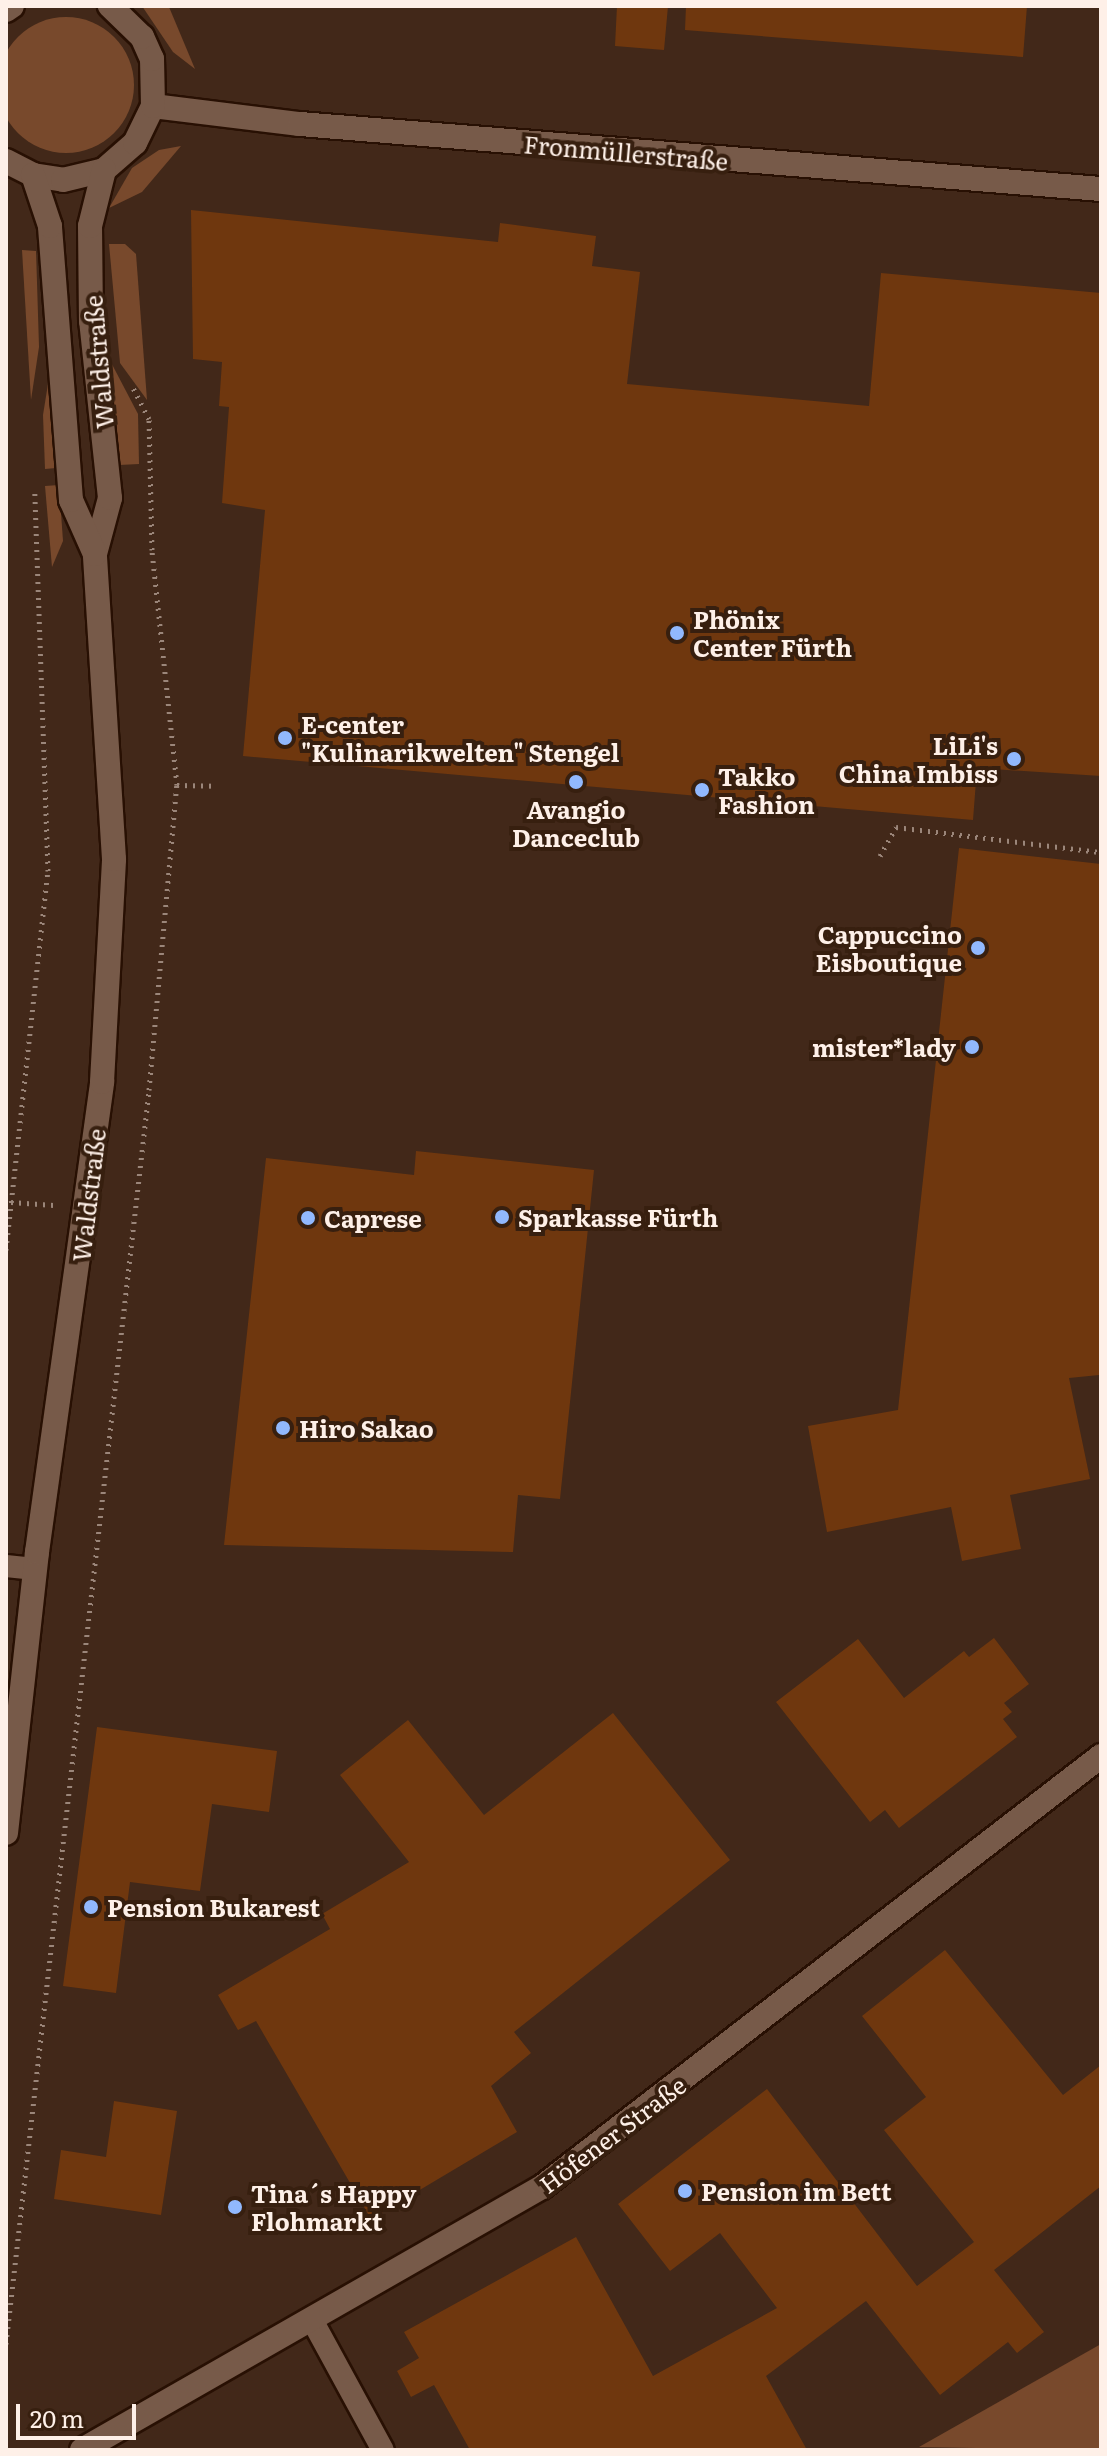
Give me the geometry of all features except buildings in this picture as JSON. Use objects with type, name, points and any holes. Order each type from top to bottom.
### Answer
[{"type":"main road","points":[[6,10],[12,6]]},
{"type":"main road","points":[[6,161],[33,175],[63,180],[104,170],[135,143],[153,106],[152,59],[142,37],[110,6]]},
{"type":"main road","name":"Fronmüllerstraße","points":[[153,106],[300,124],[1101,189]]},
{"type":"main road","name":"Waldstraße","points":[[6,1833],[15,1668],[35,1569],[87,1207],[112,974],[114,859],[95,554],[110,498],[91,321],[90,226],[104,170]]},
{"type":"main road","name":"Waldstraße","points":[[33,175],[50,226],[71,500],[95,554]]},
{"type":"main road","name":"Höfener Straße","points":[[82,2450],[312,2320],[571,2167],[1101,1756]]},
{"type":"lane","points":[[6,1566],[35,1569]]},
{"type":"lane","points":[[312,2320],[383,2450]]},
{"type":"path","points":[[6,2344],[150,1075],[177,785],[152,550],[149,419]]},
{"type":"path","points":[[6,1250],[48,871],[34,477]]},
{"type":"path","points":[[177,785],[216,786]]},
{"type":"path","points":[[880,856],[896,827],[1101,852]]},
{"type":"shaded area","points":[[142,6],[169,7],[195,69],[173,52]]},
{"type":"shaded area","points":[[66,17],[92,22],[114,37],[129,59],[134,85],[129,111],[114,133],[92,148],[66,153],[40,148],[18,133],[3,111],[-2,85],[3,59],[18,37],[40,22]]},
{"type":"shaded area","points":[[181,146],[142,192],[109,208],[132,168],[159,150]]},
{"type":"shaded area","points":[[109,244],[125,244],[136,254],[147,400],[120,363]]},
{"type":"shaded area","points":[[22,250],[36,251],[39,347],[31,400]]},
{"type":"shaded area","points":[[104,349],[138,414],[139,464],[119,465]]},
{"type":"shaded area","points":[[53,353],[56,468],[45,469],[43,415]]},
{"type":"shaded area","points":[[59,485],[63,541],[52,567],[45,486]]},
{"type":"shaded area","points":[[1101,2344],[1101,2450],[919,2447]]},
{"type":"place","name":"Phönix Center Fürth","points":[[677,633]]},
{"type":"place","name":"E-center \"Kulinarikwelten\" Stengel","points":[[285,738]]},
{"type":"place","name":"LiLi's China Imbiss","points":[[1014,759]]},
{"type":"place","name":"Avangio Danceclub","points":[[576,782]]},
{"type":"place","name":"Takko Fashion","points":[[702,790]]},
{"type":"place","name":"Cappuccino Eisboutique","points":[[978,948]]},
{"type":"place","name":"mister*lady","points":[[972,1047]]},
{"type":"place","name":"Sparkasse Fürth","points":[[502,1217]]},
{"type":"place","name":"Caprese","points":[[308,1218]]},
{"type":"place","name":"Hiro Sakao","points":[[283,1428]]},
{"type":"place","name":"Pension Bukarest","points":[[91,1907]]},
{"type":"place","name":"Pension im Bett","points":[[685,2191]]},
{"type":"place","name":"Tina´s Happy Flohmarkt","points":[[235,2207]]}]
